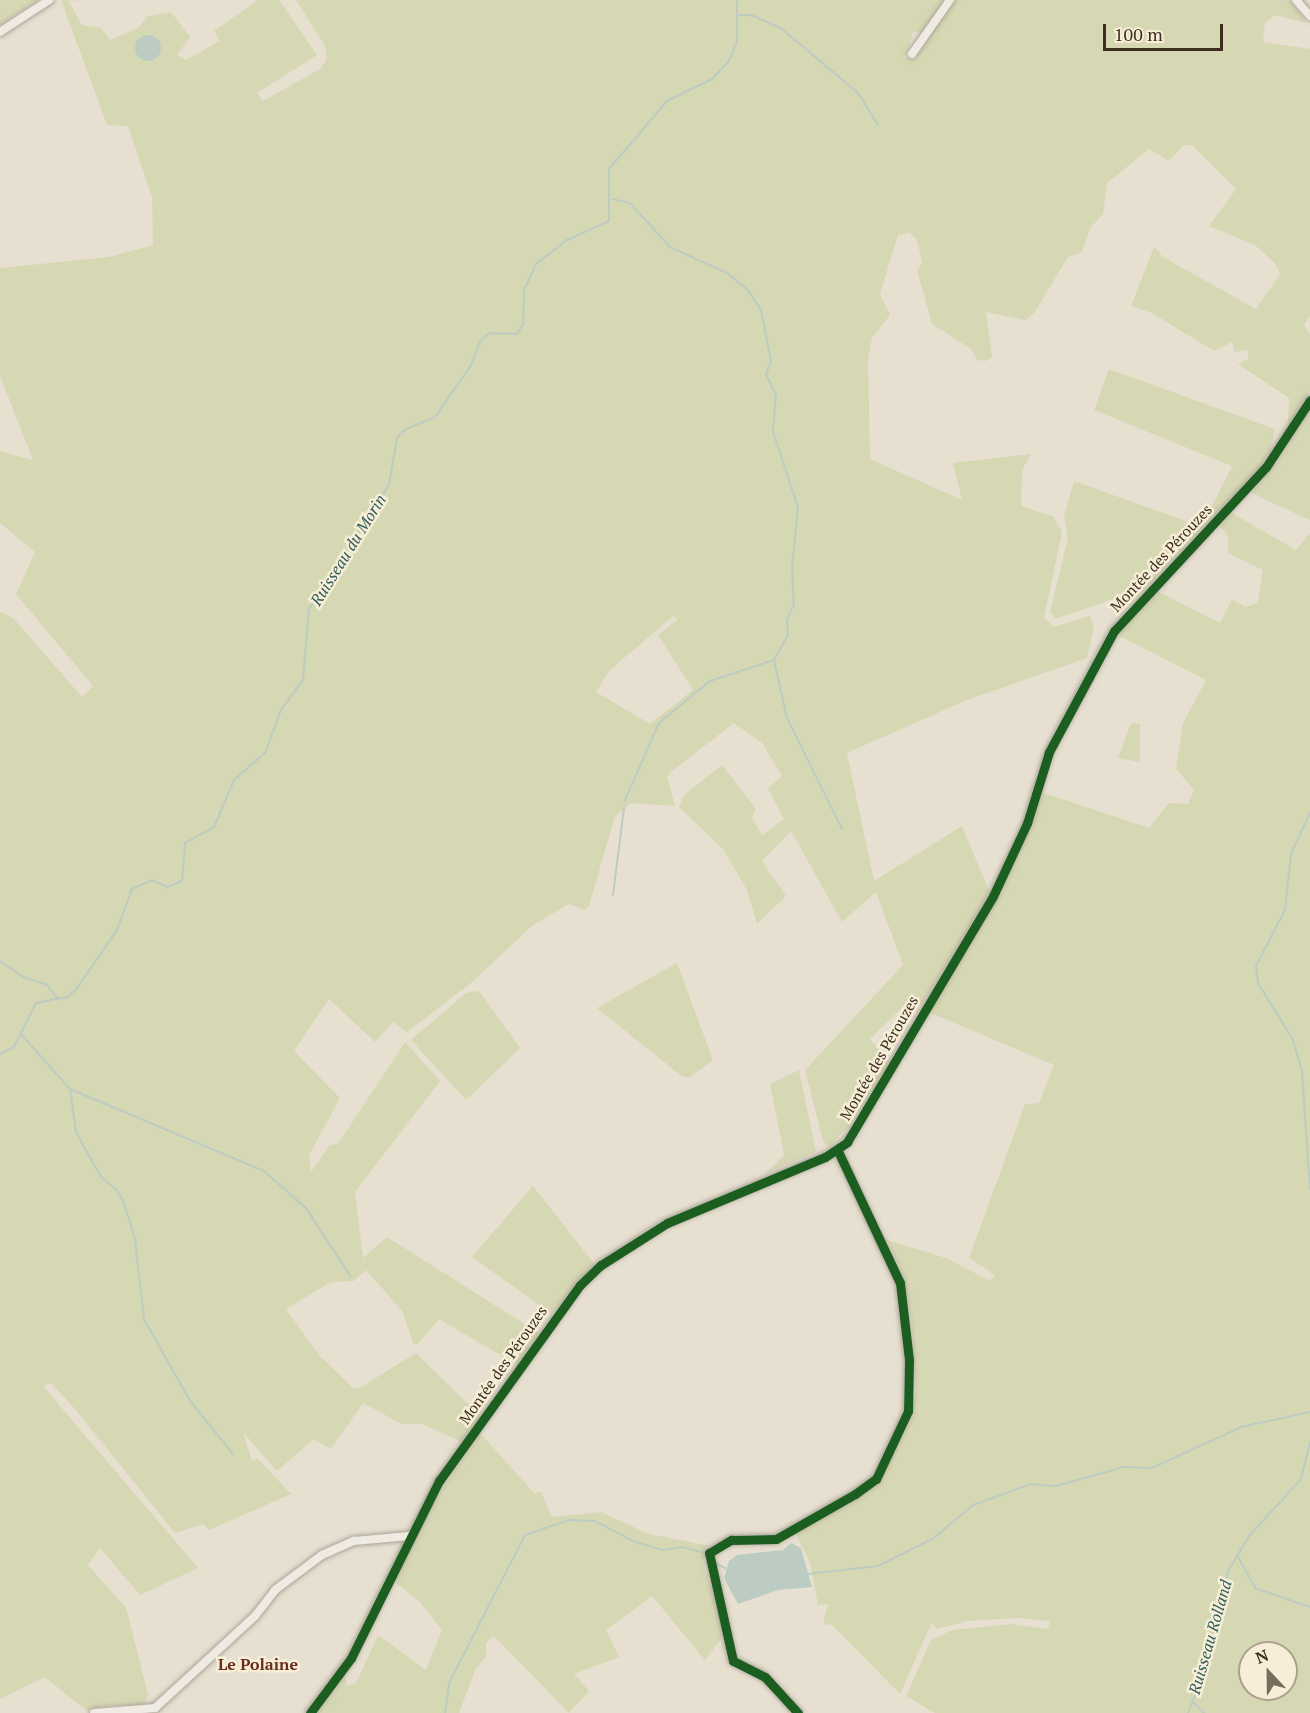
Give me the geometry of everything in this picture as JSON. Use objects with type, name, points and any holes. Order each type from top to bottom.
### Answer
[{"type":"street","points":[[0,32],[49,0]]},
{"type":"street","points":[[912,54],[950,0]]},
{"type":"street","points":[[1296,0],[1310,16]]},
{"type":"street","name":"Montée des Pérouzes","points":[[310,1713],[351,1658],[409,1536],[439,1481],[545,1329],[600,1265],[667,1223],[838,1151],[870,1109],[950,963],[993,896],[1027,823],[1049,752],[1114,631],[1266,467],[1310,400]]},
{"type":"street","points":[[798,1713],[765,1677],[733,1661],[709,1553],[731,1540],[776,1539],[855,1494],[876,1479],[908,1411],[909,1360],[900,1283],[838,1151]]},
{"type":"street","points":[[94,1713],[139,1712],[159,1705],[252,1619],[275,1590],[322,1555],[354,1542],[409,1536]]},
{"type":"green space","points":[[0,0],[38,0],[0,25]]},
{"type":"green space","points":[[61,0],[68,0],[82,25],[101,28],[110,40],[138,28],[148,16],[171,12],[190,37],[177,55],[186,60],[220,41],[214,31],[258,0],[279,0],[317,55],[257,93],[263,101],[320,69],[327,60],[325,46],[296,0],[1290,0],[1306,23],[1275,15],[1265,23],[1263,42],[1310,49],[1310,316],[1304,325],[1310,335],[1310,391],[1288,425],[1289,398],[1238,364],[1248,359],[1248,350],[1235,352],[1232,342],[1214,351],[1152,313],[1131,306],[1154,247],[1163,257],[1256,309],[1280,274],[1275,263],[1255,245],[1209,226],[1236,189],[1192,145],[1184,145],[1169,161],[1149,149],[1107,183],[1103,214],[1091,227],[1082,252],[1068,257],[1034,313],[1025,320],[986,312],[992,357],[986,361],[977,360],[971,349],[932,324],[917,270],[922,263],[917,240],[909,233],[898,235],[880,294],[890,315],[872,338],[868,358],[870,459],[962,500],[953,463],[1031,454],[1022,470],[1021,506],[1054,517],[1062,532],[1044,618],[1054,627],[1090,616],[1094,627],[1087,658],[967,700],[847,753],[874,881],[962,826],[990,893],[921,1005],[913,997],[870,1039],[889,1062],[849,1126],[830,1146],[824,1144],[805,1070],[903,965],[876,892],[842,922],[791,831],[762,861],[786,896],[757,924],[747,890],[723,849],[679,807],[684,795],[722,765],[756,809],[752,818],[762,835],[784,819],[768,789],[782,776],[762,743],[734,723],[667,777],[675,806],[631,803],[615,816],[589,906],[584,910],[569,904],[533,925],[472,982],[407,1032],[393,1022],[375,1042],[329,999],[294,1051],[340,1098],[309,1155],[311,1172],[330,1145],[338,1144],[405,1042],[440,1081],[355,1192],[363,1258],[387,1237],[539,1333],[519,1366],[439,1319],[418,1344],[413,1344],[403,1312],[366,1270],[354,1281],[331,1282],[286,1309],[319,1355],[353,1388],[358,1389],[416,1353],[480,1416],[462,1442],[422,1424],[402,1424],[363,1403],[331,1449],[314,1439],[277,1471],[243,1432],[252,1461],[258,1459],[291,1494],[209,1530],[203,1524],[175,1533],[75,1409],[51,1383],[43,1386],[198,1568],[140,1595],[100,1548],[88,1565],[126,1608],[148,1695],[143,1707],[108,1705],[87,1711],[45,1677],[0,1699],[0,612],[13,618],[82,697],[93,686],[16,594],[35,552],[0,523],[0,451],[33,460],[0,376],[0,268],[109,257],[153,245],[152,197],[128,126],[107,125]],"holes":[[[913,32],[929,34],[916,58],[905,58]],[[673,616],[678,619],[658,635],[693,690],[650,724],[596,692],[609,671]]]},
{"type":"green space","points":[[1109,369],[1275,429],[1270,451],[1257,470],[1133,601],[1122,596],[1055,619],[1050,612],[1068,538],[1064,517],[1074,481],[1197,525],[1207,516],[1232,466],[1094,410]]},
{"type":"green space","points":[[1310,409],[1310,520],[1251,493],[1276,464]]},
{"type":"green space","points":[[1230,512],[1296,550],[1310,533],[1310,1713],[935,1713],[906,1696],[931,1640],[952,1630],[1011,1624],[1048,1629],[1050,1621],[1019,1618],[967,1621],[937,1629],[932,1622],[900,1694],[832,1625],[823,1624],[828,1604],[818,1605],[810,1563],[796,1534],[879,1482],[910,1422],[916,1390],[911,1316],[903,1275],[887,1240],[946,1258],[990,1281],[995,1275],[969,1258],[1025,1104],[1039,1103],[1054,1065],[928,1012],[992,908],[1032,825],[1041,792],[1149,828],[1169,803],[1188,804],[1194,790],[1176,769],[1183,723],[1206,680],[1118,635],[1155,590],[1220,623],[1232,599],[1245,607],[1258,603],[1263,570],[1228,553],[1228,536],[1220,527]]},
{"type":"green space","points":[[1131,723],[1140,724],[1140,762],[1118,758]]},
{"type":"green space","points":[[677,963],[713,1060],[690,1077],[683,1077],[597,1008]]},
{"type":"green space","points":[[479,991],[520,1048],[466,1100],[411,1040],[466,993]]},
{"type":"green space","points":[[799,1070],[816,1152],[765,1174],[784,1155],[770,1084]]},
{"type":"green space","points":[[533,1186],[595,1265],[551,1313],[472,1257]]},
{"type":"green space","points":[[480,1433],[534,1493],[541,1492],[552,1517],[601,1512],[649,1534],[706,1545],[703,1564],[720,1616],[721,1639],[705,1660],[652,1596],[606,1630],[619,1657],[574,1674],[589,1691],[569,1713],[494,1636],[486,1643],[486,1657],[476,1668],[459,1713],[317,1713],[345,1677],[347,1686],[356,1683],[378,1635],[426,1670],[442,1630],[420,1602],[392,1580],[422,1518]]},
{"type":"shaded area","points":[[148,35],[157,39],[161,48],[157,57],[148,61],[139,57],[135,48],[139,39]]},
{"type":"shaded area","points":[[791,1543],[801,1548],[812,1587],[778,1590],[738,1604],[724,1578],[729,1561],[737,1555],[783,1550]]},
{"type":"waterway","name":"Ruisseau du Morin","points":[[0,1054],[14,1047],[36,1003],[68,997],[77,988],[117,930],[132,889],[152,880],[167,887],[182,881],[185,843],[214,827],[234,780],[265,753],[281,710],[303,680],[309,609],[389,485],[397,438],[406,429],[435,417],[470,367],[481,340],[490,333],[517,334],[523,324],[524,290],[536,264],[567,240],[609,221],[609,169],[667,101],[712,79],[729,61],[737,41],[737,0]]},
{"type":"waterway","points":[[739,15],[752,15],[782,29],[858,93],[878,125]]},
{"type":"waterway","points":[[612,199],[630,203],[670,247],[727,273],[747,289],[761,310],[771,361],[766,374],[776,395],[773,432],[798,507],[792,568],[794,604],[787,620],[788,635],[774,660],[787,718],[842,829]]},
{"type":"waterway","points":[[625,800],[659,723],[710,681],[774,660]]},
{"type":"waterway","points":[[613,895],[624,808]]},
{"type":"waterway","name":"Ruisseau Rolland","points":[[1310,813],[1291,854],[1285,910],[1256,966],[1258,983],[1293,1040],[1302,1072],[1310,1189]]},
{"type":"waterway","points":[[0,961],[24,977],[47,985],[58,999]]},
{"type":"waterway","points":[[22,1035],[70,1089],[264,1171],[306,1208],[351,1277]]},
{"type":"waterway","points":[[70,1089],[76,1132],[101,1177],[117,1190],[124,1203],[135,1240],[144,1319],[190,1401],[233,1454]]},
{"type":"waterway","points":[[808,1574],[878,1566],[934,1538],[973,1505],[1031,1484],[1056,1486],[1123,1467],[1152,1468],[1241,1427],[1310,1412]]},
{"type":"waterway","name":"Ruisseau Rolland","points":[[1188,1713],[1204,1673],[1228,1571],[1249,1536],[1301,1479],[1310,1442]]},
{"type":"waterway","points":[[445,1713],[449,1683],[525,1535],[569,1520],[595,1521],[635,1542],[663,1550],[683,1547],[701,1552]]},
{"type":"waterway","points":[[1237,1555],[1255,1588],[1310,1607]]},
{"type":"waterway","points":[[714,1562],[725,1568]]},
{"type":"waterway","points":[[1194,1703],[1204,1713]]},
{"type":"cycle path","points":[[310,1713],[351,1658],[439,1481],[580,1285],[601,1265],[667,1223],[825,1157],[847,1142],[993,896],[1027,823],[1049,752],[1114,631],[1266,467],[1310,400]]},
{"type":"cycle path","points":[[798,1713],[765,1677],[733,1661],[709,1553],[731,1540],[776,1539],[855,1494],[876,1479],[908,1411],[909,1360],[900,1283],[838,1151]]},
{"type":"district","name":"Le Polaine","points":[[258,1664]]}]
